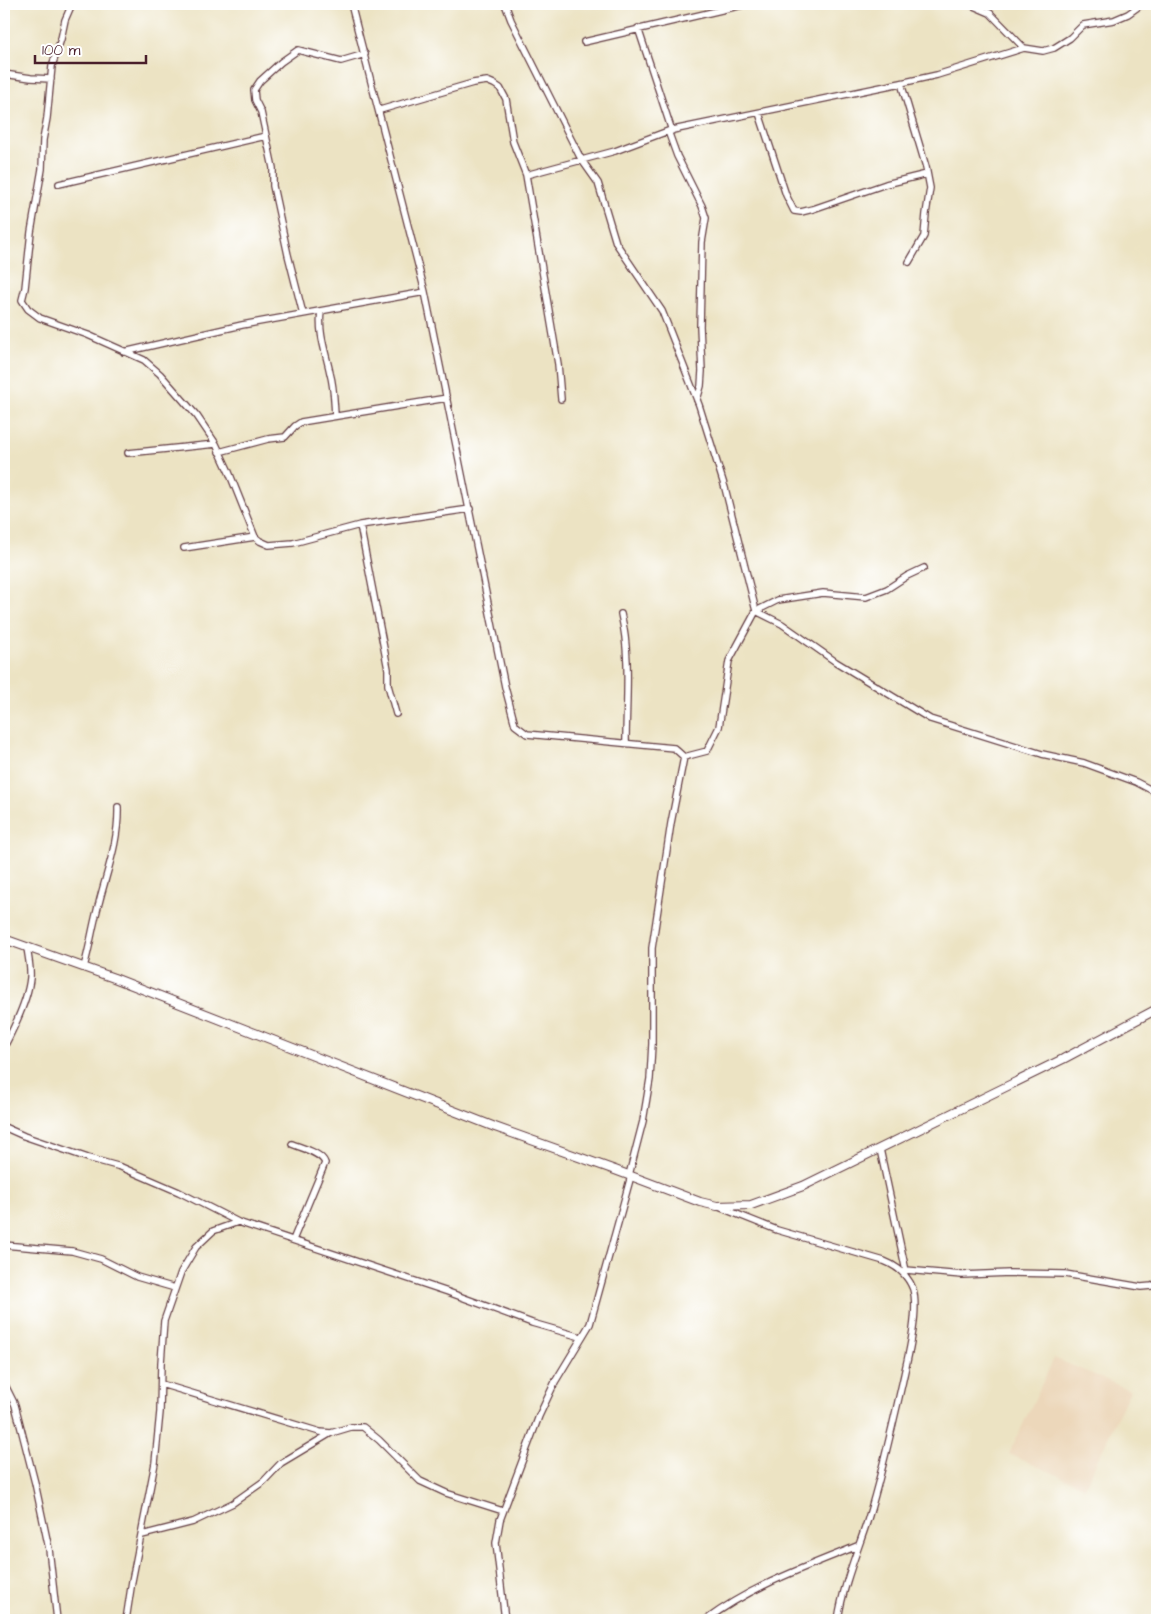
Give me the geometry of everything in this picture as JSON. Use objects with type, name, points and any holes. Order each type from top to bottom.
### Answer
[{"type":"street","points":[[72,4],[65,20],[52,66],[48,92],[47,118],[42,140],[42,169],[22,300],[28,309],[40,318],[88,335],[144,360],[160,374],[197,416],[216,444],[255,538],[260,541],[269,545],[293,543],[360,525],[470,509]]},
{"type":"street","points":[[351,4],[380,110],[425,292],[470,509],[504,687],[515,725],[526,734],[674,748],[684,757]]},
{"type":"street","points":[[505,4],[511,20],[581,159],[598,183],[616,243],[662,311],[697,400],[725,488],[756,611],[782,624],[836,662],[930,719],[1042,754],[1084,762],[1136,782],[1157,793]]},
{"type":"street","points":[[584,42],[717,7],[747,4]]},
{"type":"street","points":[[969,4],[990,13],[1024,48]]},
{"type":"street","points":[[526,175],[615,151],[670,131],[937,75],[1024,48],[1044,51],[1054,48],[1070,38],[1083,25],[1114,20],[1128,14],[1142,4]]},
{"type":"street","points":[[638,28],[677,156],[706,218],[702,242],[700,326],[702,371],[701,386],[697,400]]},
{"type":"street","points":[[303,314],[293,279],[275,194],[273,168],[261,112],[255,100],[254,90],[260,80],[298,50],[341,61],[365,54]]},
{"type":"street","points":[[4,74],[51,79]]},
{"type":"street","points":[[380,110],[473,83],[487,81],[500,88],[506,99],[513,142],[526,175],[558,364],[562,399]]},
{"type":"street","points":[[901,83],[923,155],[930,188],[924,236],[909,262]]},
{"type":"street","points":[[759,113],[786,196],[794,211],[801,212],[813,209],[879,186],[926,174]]},
{"type":"street","points":[[59,184],[266,136]]},
{"type":"street","points":[[124,352],[303,314],[425,292]]},
{"type":"street","points":[[321,312],[319,323],[332,380],[335,415]]},
{"type":"street","points":[[219,452],[268,439],[285,437],[301,422],[447,398]]},
{"type":"street","points":[[128,453],[216,444]]},
{"type":"street","points":[[360,525],[388,669],[388,685],[396,714]]},
{"type":"street","points":[[184,548],[255,538]]},
{"type":"street","points":[[684,757],[707,751],[719,727],[729,661],[756,611],[778,600],[823,593],[866,597],[887,589],[924,568]]},
{"type":"street","points":[[620,614],[624,629],[627,669],[626,742]]},
{"type":"street","points":[[505,1620],[496,1543],[503,1511],[539,1416],[555,1382],[590,1324],[643,1121],[650,1080],[652,1044],[652,948],[671,823],[684,757]]},
{"type":"street","points":[[84,967],[99,903],[112,860],[118,807]]},
{"type":"street","points":[[4,939],[84,967],[495,1127],[700,1202],[717,1206],[777,1230],[884,1261],[894,1266],[907,1278],[913,1289],[915,1303],[908,1356],[886,1453],[866,1523],[857,1546],[840,1606],[838,1620]]},
{"type":"street","points":[[4,1047],[30,979],[27,947]]},
{"type":"street","points":[[717,1206],[751,1205],[804,1186],[1064,1058],[1157,1009]]},
{"type":"street","points":[[4,1127],[24,1136],[129,1171],[179,1192],[238,1222],[448,1292],[532,1323],[581,1337]]},
{"type":"street","points":[[292,1144],[319,1156],[324,1159],[325,1163],[293,1240]]},
{"type":"street","points":[[880,1149],[907,1278]]},
{"type":"street","points":[[126,1620],[155,1463],[160,1412],[164,1321],[175,1288],[196,1247],[213,1231],[238,1222]]},
{"type":"street","points":[[4,1245],[72,1251],[101,1259],[137,1277],[175,1288]]},
{"type":"street","points":[[906,1270],[962,1276],[1010,1273],[1064,1274],[1141,1286],[1152,1286],[1157,1283]]},
{"type":"street","points":[[4,1383],[15,1405],[36,1483],[49,1549],[57,1620]]},
{"type":"street","points":[[161,1384],[320,1432],[331,1433]]},
{"type":"street","points":[[142,1535],[193,1522],[232,1503],[264,1481],[281,1463],[331,1433],[351,1427],[363,1427],[379,1440],[420,1481],[446,1493],[503,1511]]},
{"type":"street","points":[[706,1620],[738,1598],[762,1585],[857,1546]]},
{"type":"shaded area","points":[[1054,1358],[1130,1390],[1085,1487],[1009,1454]]}]
